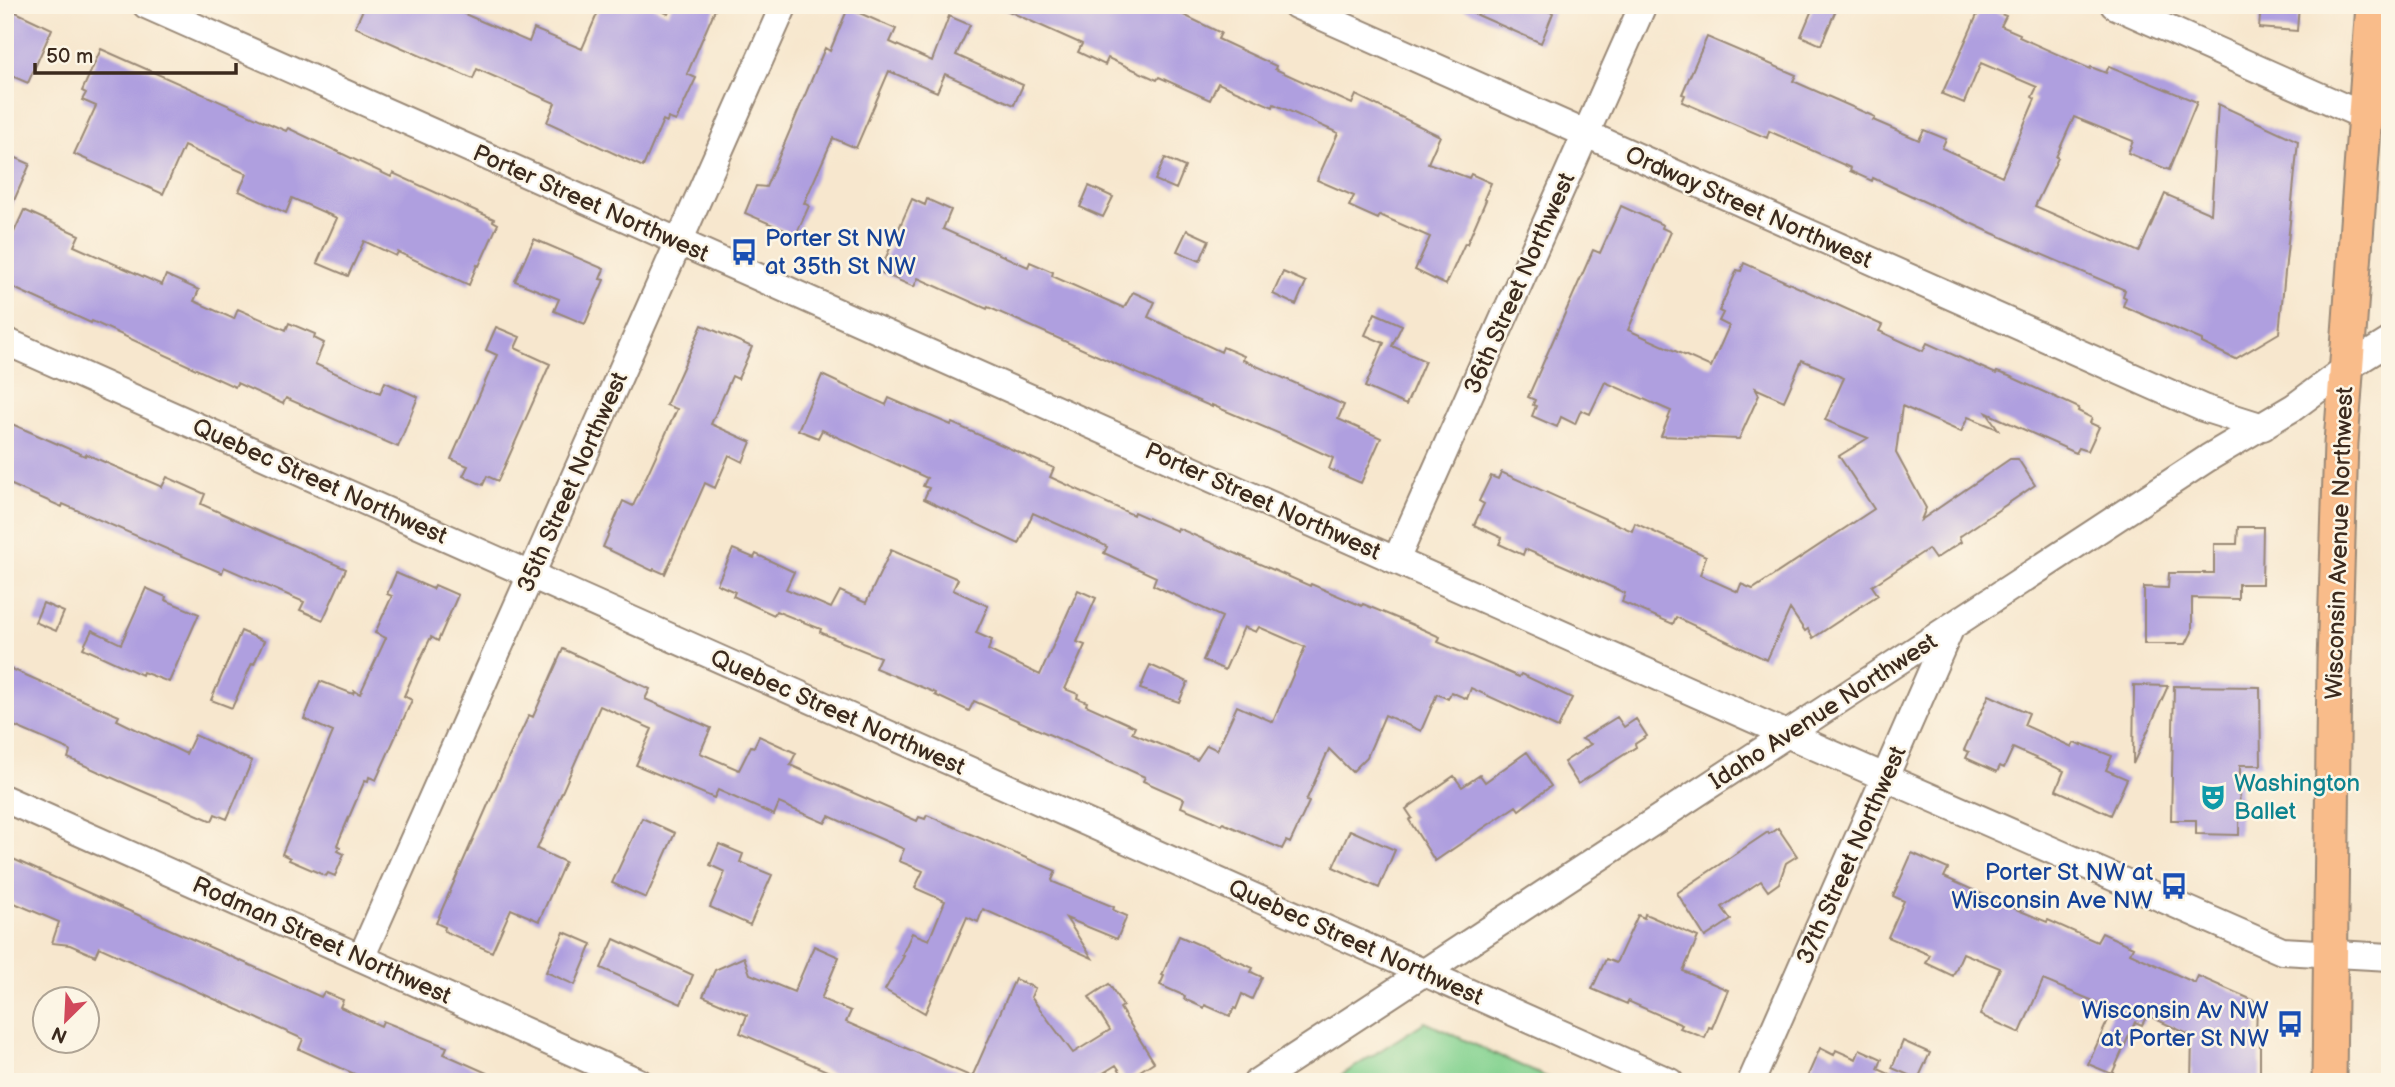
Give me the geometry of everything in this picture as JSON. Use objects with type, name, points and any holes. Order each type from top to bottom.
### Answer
[{"type":"main road","name":"Wisconsin Avenue Northwest","points":[[2329,1082],[2335,636],[2341,443],[2373,5]]},
{"type":"street","name":"Porter Street Northwest","points":[[146,5],[2282,951],[2390,957]]},
{"type":"street","name":"35th Street Northwest","points":[[360,958],[784,5]]},
{"type":"street","name":"Ordway Street Northwest","points":[[1296,5],[2203,408],[2263,427]]},
{"type":"street","name":"36th Street Northwest","points":[[1396,560],[1643,5]]},
{"type":"street","points":[[2114,5],[2364,116]]},
{"type":"street","name":"Quebec Street Northwest","points":[[5,341],[1670,1082]]},
{"type":"street","name":"Idaho Avenue Northwest","points":[[1257,1082],[2208,458],[2263,427],[2390,341]]},
{"type":"street","points":[[2203,408],[2210,435],[2208,458]]},
{"type":"street","name":"37th Street Northwest","points":[[1751,1082],[1951,627]]},
{"type":"street","name":"Rodman Street Northwest","points":[[5,799],[639,1082]]},
{"type":"green space","points":[[1425,1022],[1557,1082],[1331,1082]]},
{"type":"building","points":[[365,5],[444,5],[529,42],[534,29],[582,49],[601,5],[649,5],[668,14],[672,5],[717,5],[687,74],[696,78],[676,121],[668,118],[667,122],[663,120],[643,167],[547,122],[555,103],[477,69],[473,79],[355,27]]},
{"type":"building","points":[[995,5],[1163,5],[1221,33],[1218,39],[1276,66],[1275,69],[1352,104],[1356,95],[1440,136],[1428,163],[1469,178],[1471,174],[1491,183],[1467,244],[1465,243],[1446,285],[1415,270],[1430,237],[1380,215],[1378,219],[1349,206],[1354,196],[1317,180],[1338,133],[1274,104],[1273,107],[1218,83],[1210,100],[1108,58],[1105,65],[1078,52],[1082,44]]},
{"type":"building","points":[[1455,5],[1535,5],[1553,13],[1541,43]]},
{"type":"building","points":[[1814,5],[1838,5],[1821,45],[1801,36]]},
{"type":"building","points":[[2261,5],[2299,5],[2297,31],[2259,28]]},
{"type":"building","points":[[1981,6],[2006,16],[2001,26],[2020,34],[2019,37],[2090,69],[2091,67],[2106,73],[2109,66],[2197,102],[2169,170],[2128,153],[2133,141],[2074,117],[2035,206],[2139,252],[2165,194],[2211,214],[2218,104],[2298,141],[2279,333],[2235,359],[2202,343],[2202,340],[2123,306],[2125,290],[1873,178],[1872,181],[1850,171],[1851,168],[1769,131],[1767,138],[1682,102],[1685,95],[1682,94],[1707,37],[1796,75],[1793,81],[1875,117],[1873,120],[1919,140],[1924,130],[1946,139],[1942,148],[2002,176],[2035,99],[2032,97],[2037,87],[1981,63],[1964,103],[1942,94]]},
{"type":"building","points":[[5,7],[52,29],[28,83],[5,73]]},
{"type":"building","points":[[848,8],[896,29],[890,42],[932,61],[949,16],[970,25],[956,55],[1023,85],[1014,105],[945,74],[937,92],[889,71],[856,148],[833,138],[804,203],[809,206],[796,235],[745,213],[756,186],[766,187],[825,48],[830,51]]},
{"type":"building","points":[[101,49],[286,131],[288,128],[391,177],[393,173],[494,219],[498,224],[469,285],[398,252],[396,256],[364,241],[348,276],[317,263],[337,218],[292,198],[286,213],[239,191],[247,174],[184,146],[163,194],[74,154],[96,106],[82,100],[86,93],[82,91]]},
{"type":"building","points":[[5,153],[30,164],[5,221]]},
{"type":"building","points":[[1165,158],[1185,167],[1176,189],[1155,180]]},
{"type":"building","points":[[1089,186],[1113,197],[1103,217],[1080,207]]},
{"type":"building","points":[[912,199],[925,205],[927,199],[951,210],[943,229],[1028,267],[1030,262],[1053,272],[1052,276],[1124,308],[1133,292],[1155,302],[1148,317],[1221,352],[1223,347],[1244,356],[1243,360],[1344,405],[1338,419],[1381,438],[1361,483],[1329,469],[1333,458],[1292,439],[1212,407],[918,278],[914,287],[882,273],[883,264]]},
{"type":"building","points":[[1621,206],[1663,225],[1662,228],[1671,232],[1628,330],[1711,367],[1729,326],[1719,321],[1723,313],[1719,311],[1737,270],[1741,271],[1744,263],[1882,325],[1879,331],[1923,351],[1927,343],[2079,408],[2078,411],[2092,418],[2090,423],[2099,427],[2088,451],[2079,448],[2076,453],[1987,413],[1998,429],[1968,417],[1961,432],[1902,406],[1896,453],[1926,508],[1921,520],[2010,459],[2018,459],[2035,485],[1959,537],[1961,542],[1935,559],[1928,549],[1872,586],[1878,595],[1813,638],[1790,609],[1767,660],[1676,617],[1673,624],[1622,602],[1625,593],[1569,568],[1525,549],[1523,555],[1499,544],[1502,538],[1474,525],[1484,504],[1479,501],[1491,476],[1498,479],[1501,472],[1632,531],[1635,523],[1706,556],[1700,575],[1738,592],[1741,584],[1753,589],[1874,509],[1839,456],[1868,438],[1825,420],[1844,378],[1802,360],[1784,401],[1755,388],[1759,395],[1739,439],[1661,436],[1671,411],[1605,382],[1590,414],[1581,410],[1575,424],[1561,417],[1557,427],[1532,416],[1535,400],[1528,397],[1593,250],[1600,253]]},
{"type":"building","points":[[24,210],[79,235],[74,246],[162,285],[166,275],[199,290],[194,301],[234,319],[238,309],[286,330],[289,323],[315,334],[314,338],[324,343],[315,364],[380,393],[385,382],[418,397],[398,447],[286,398],[283,404],[237,383],[235,387],[5,284],[5,252]]},
{"type":"building","points":[[1187,230],[1209,240],[1200,261],[1177,251]]},
{"type":"building","points":[[534,239],[604,269],[600,279],[604,280],[585,324],[554,311],[559,299],[515,281]]},
{"type":"building","points":[[1283,272],[1306,282],[1296,305],[1273,294]]},
{"type":"building","points":[[1375,313],[1402,325],[1392,346],[1425,361],[1406,405],[1365,387],[1384,343],[1365,335]]},
{"type":"building","points":[[702,325],[752,347],[738,379],[732,376],[711,424],[751,442],[743,462],[729,455],[715,488],[705,483],[665,574],[603,547],[623,501],[633,506],[677,409],[666,405]]},
{"type":"building","points":[[496,327],[520,337],[515,348],[550,364],[498,481],[487,476],[483,485],[463,476],[468,466],[451,459],[497,355],[486,350]]},
{"type":"building","points":[[822,375],[886,405],[889,398],[951,425],[952,423],[1054,468],[1050,477],[1133,515],[1134,512],[1177,531],[1178,528],[1310,586],[1311,584],[1411,624],[1440,637],[1438,642],[1519,677],[1521,674],[1572,698],[1558,728],[1471,688],[1467,699],[1451,692],[1448,699],[1437,694],[1421,731],[1385,715],[1367,757],[1352,772],[1329,749],[1290,843],[1286,841],[1282,849],[1223,823],[1222,825],[1181,807],[1184,799],[1143,781],[1145,777],[974,701],[969,711],[935,695],[936,693],[875,668],[880,657],[776,611],[774,615],[733,596],[735,592],[717,584],[733,549],[754,558],[756,554],[794,572],[786,589],[831,608],[840,591],[866,603],[891,550],[958,579],[953,590],[988,606],[976,633],[992,640],[988,650],[1040,675],[1078,590],[1096,598],[1077,642],[1085,645],[1065,689],[1078,694],[1077,698],[1087,702],[1086,705],[1135,727],[1132,733],[1197,760],[1207,745],[1217,750],[1237,706],[1273,722],[1305,647],[1259,627],[1256,632],[1244,627],[1225,670],[1203,660],[1222,617],[1153,585],[1156,577],[1104,553],[1107,547],[1033,513],[1019,544],[924,499],[929,488],[923,486],[927,478],[822,430],[818,438],[798,430]]},
{"type":"building","points":[[5,421],[162,487],[167,477],[205,494],[201,504],[346,569],[323,620],[300,610],[304,602],[224,567],[222,573],[63,504],[62,507],[5,482]]},
{"type":"building","points":[[2238,527],[2263,527],[2262,584],[2238,584],[2238,599],[2192,598],[2192,632],[2186,644],[2144,644],[2144,587],[2168,588],[2169,573],[2214,573],[2214,544],[2237,544]]},
{"type":"building","points":[[396,573],[433,589],[435,585],[458,595],[438,641],[431,637],[418,664],[404,696],[412,700],[376,780],[369,777],[368,781],[365,780],[337,845],[340,847],[338,851],[344,854],[335,876],[328,873],[326,876],[289,860],[290,858],[282,854],[333,732],[304,719],[320,681],[353,694],[354,691],[360,694],[386,638],[375,633],[392,596],[387,594]]},
{"type":"building","points":[[146,588],[166,597],[165,600],[199,614],[169,682],[143,672],[142,675],[83,648],[92,630],[121,644]]},
{"type":"building","points":[[43,603],[64,612],[56,631],[35,622]]},
{"type":"building","points":[[241,631],[264,641],[232,708],[211,700]]},
{"type":"building","points":[[563,649],[650,689],[645,699],[711,728],[700,753],[739,770],[759,736],[796,753],[790,765],[917,821],[919,817],[925,819],[927,815],[1056,871],[1053,882],[1114,907],[1113,910],[1127,916],[1117,939],[1066,918],[1092,958],[983,909],[978,922],[967,917],[925,1013],[885,990],[904,956],[902,955],[912,933],[929,940],[945,901],[915,888],[923,871],[899,861],[904,849],[829,816],[825,823],[779,803],[774,815],[718,790],[714,798],[636,765],[652,729],[600,706],[537,849],[565,862],[539,921],[511,909],[492,952],[444,931],[445,927],[436,923],[509,757],[529,715],[533,717]]},
{"type":"building","points":[[1150,665],[1188,682],[1179,702],[1140,689]]},
{"type":"building","points":[[5,666],[119,716],[117,720],[186,754],[195,735],[252,761],[227,819],[215,814],[212,821],[135,788],[68,758],[68,749],[5,722]]},
{"type":"building","points":[[2134,685],[2168,686],[2133,764]]},
{"type":"building","points":[[2174,686],[2260,687],[2261,765],[2240,765],[2239,835],[2196,834],[2196,820],[2171,820]]},
{"type":"building","points":[[1989,695],[2029,713],[2024,725],[2072,747],[2074,743],[2082,744],[2112,756],[2106,770],[2127,779],[2111,815],[2056,790],[2064,771],[2013,748],[2004,768],[2000,766],[1997,772],[1966,758],[1969,752],[1964,750]]},
{"type":"building","points":[[1617,717],[1624,727],[1636,719],[1647,736],[1635,744],[1636,747],[1578,784],[1564,762],[1591,744],[1582,739]]},
{"type":"building","points":[[1527,752],[1551,786],[1519,810],[1516,806],[1435,861],[1409,820],[1412,818],[1406,809],[1454,776],[1462,787],[1480,775],[1485,782]]},
{"type":"building","points":[[642,818],[675,833],[646,898],[612,883]]},
{"type":"building","points":[[1778,828],[1797,856],[1786,863],[1779,883],[1768,891],[1761,881],[1722,907],[1731,920],[1705,937],[1677,893]]},
{"type":"building","points":[[1350,830],[1395,850],[1379,888],[1333,867]]},
{"type":"building","points":[[719,844],[743,854],[740,862],[772,875],[750,925],[710,907],[725,872],[710,865]]},
{"type":"building","points":[[1912,853],[1948,869],[1944,877],[2006,905],[2097,942],[2102,933],[2133,947],[2130,953],[2195,983],[2198,976],[2257,1002],[2256,1040],[2260,1040],[2260,1082],[2191,1082],[2192,1036],[2147,1015],[2142,1025],[2135,1022],[2112,1074],[2088,1064],[2113,1009],[2043,980],[2020,1033],[1980,1015],[2000,968],[1963,953],[1953,976],[1926,963],[1930,955],[1888,937],[1904,901],[1893,896]]},
{"type":"building","points":[[13,859],[321,997],[324,992],[343,1000],[340,1007],[381,1026],[383,1021],[447,1047],[444,1054],[507,1082],[372,1082],[299,1049],[303,1039],[99,947],[95,956],[70,945],[52,943],[59,922],[5,899],[5,877]]},
{"type":"building","points":[[1645,914],[1698,937],[1683,971],[1728,990],[1705,1038],[1628,1001],[1627,1004],[1592,989],[1606,959],[1616,963],[1638,915],[1644,918]]},
{"type":"building","points":[[564,932],[592,944],[575,985],[546,972]]},
{"type":"building","points":[[1179,936],[1253,968],[1251,972],[1262,977],[1252,999],[1242,994],[1230,1016],[1205,1005],[1204,1008],[1160,985]]},
{"type":"building","points":[[614,939],[693,975],[681,1004],[601,968]]},
{"type":"building","points":[[814,946],[839,957],[821,999],[851,1011],[846,1022],[972,1077],[1015,979],[1035,988],[1031,997],[1073,1053],[1110,1030],[1089,997],[1109,984],[1123,1006],[1120,1008],[1154,1062],[1126,1080],[1116,1065],[1089,1082],[852,1082],[740,1033],[747,1015],[703,996],[715,970],[744,957],[750,974],[794,992]]},
{"type":"building","points":[[1903,1041],[1930,1053],[1918,1079],[1892,1068]]},
{"type":"building","points":[[1820,1048],[1834,1055],[1836,1050],[1856,1059],[1860,1049],[1882,1059],[1878,1069],[1907,1082],[1805,1082]]},
{"type":"place","name":"Porter St NW at 35th St NW","points":[[744,252]]},
{"type":"place","name":"Washington Ballet","points":[[2213,797]]},
{"type":"place","name":"Porter St NW at Wisconsin Ave NW","points":[[2174,886]]},
{"type":"place","name":"Wisconsin Av NW at Porter St NW","points":[[2290,1024]]}]
